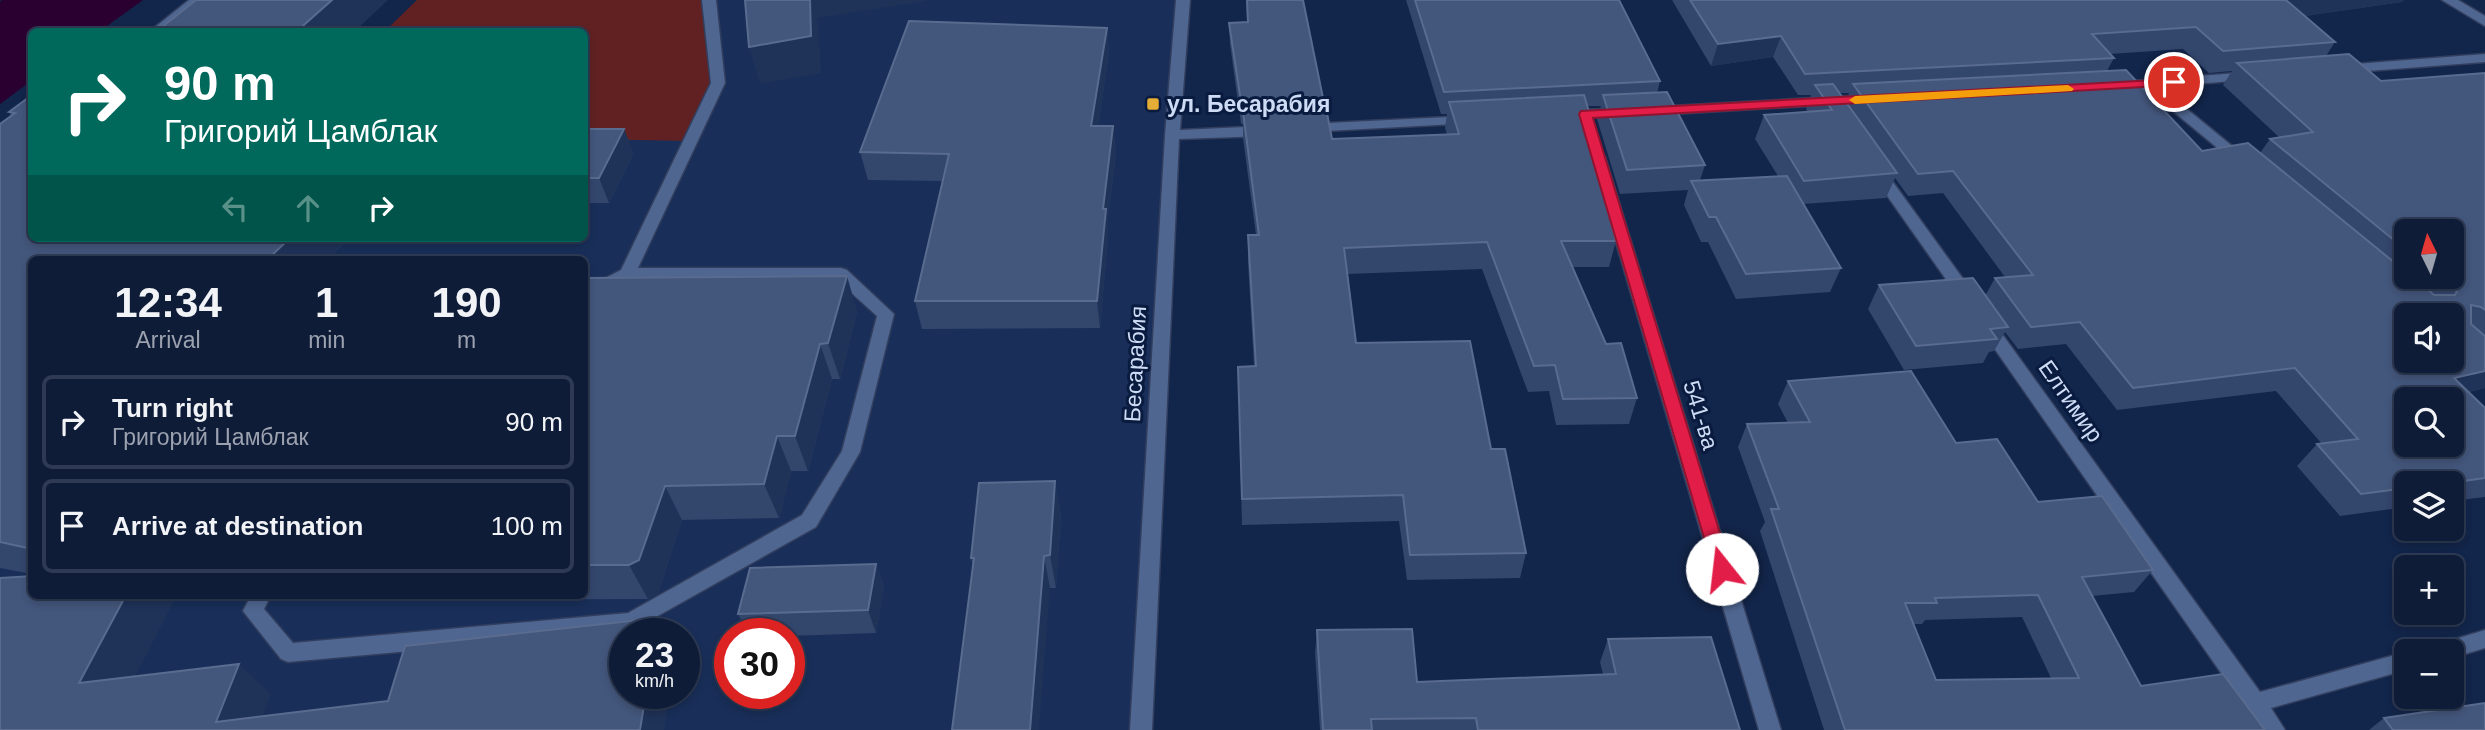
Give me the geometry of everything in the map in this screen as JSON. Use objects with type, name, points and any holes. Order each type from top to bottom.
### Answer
[{"type":"street","points":[[160,28],[197,0]]},
{"type":"street","points":[[627,274],[718,83],[709,0]]},
{"type":"street","name":"Бесарабия","points":[[1141,730],[1172,135],[1183,0]]},
{"type":"street","points":[[2449,0],[2485,22]]},
{"type":"street","points":[[2323,71],[2485,58]]},
{"type":"street","points":[[2107,87],[2270,75]]},
{"type":"street","points":[[2148,85],[2256,173]]},
{"type":"street","points":[[1544,116],[1590,128],[1829,101],[1884,98]]},
{"type":"street","points":[[1829,101],[1845,124]]},
{"type":"street","points":[[1172,135],[1489,119]]},
{"type":"street","name":"541-ва","points":[[1590,128],[1770,730]]},
{"type":"street","name":"Елтимир","points":[[1869,158],[2274,730]]},
{"type":"street","points":[[259,599],[253,611],[288,653],[631,622],[809,521],[851,452],[886,314],[841,274],[627,274],[588,294]]},
{"type":"street","points":[[2464,645],[2485,639]]},
{"type":"street","points":[[2255,703],[2394,664]]},
{"type":"shaded area","points":[[143,0],[104,28],[28,28],[28,83],[0,104],[0,2]]},
{"type":"shaded area","points":[[417,0],[709,0],[718,83],[692,141],[588,139],[588,28],[388,28]]},
{"type":"shaded area","points":[[709,0],[1183,0],[1141,730],[0,730],[0,149],[28,227],[28,242],[588,242],[588,136]]},
{"type":"building","points":[[196,0],[332,0],[300,28],[161,28]]},
{"type":"building","points":[[745,0],[810,0],[811,36],[749,47]]},
{"type":"building","points":[[1247,0],[1303,0],[1323,98],[1241,102],[1229,23],[1248,22]]},
{"type":"building","points":[[1415,0],[1619,0],[1660,81],[1444,92]]},
{"type":"building","points":[[1690,0],[2286,0],[2335,42],[2223,51],[2196,27],[2092,34],[2114,58],[1805,74],[1781,36],[1718,44]]},
{"type":"building","points":[[909,21],[1107,28],[1091,126],[1113,126],[1103,209],[1106,209],[1097,301],[915,301],[949,154],[860,152]]},
{"type":"building","points":[[2349,54],[2381,81],[2485,73],[2485,310],[2471,305],[2471,324],[2485,336],[2485,371],[2454,378],[2463,387],[2394,387],[2394,457],[2464,457],[2464,388],[2485,408],[2485,478],[2464,481],[2464,471],[2394,471],[2394,490],[2361,494],[2317,444],[2358,439],[2295,368],[2133,388],[2080,322],[2031,327],[1995,278],[2033,275],[1953,171],[1918,174],[1853,84],[2126,70],[2202,151],[2248,143],[2394,262],[2394,289],[2427,289],[2434,295],[2455,295],[2457,291],[2455,289],[2464,289],[2464,219],[2394,219],[2394,240],[2270,139],[2313,132],[2237,63]]},
{"type":"building","points":[[1833,84],[1897,173],[1804,181],[1764,115],[1832,110],[1815,85]]},
{"type":"building","points":[[1667,92],[1705,165],[1627,170],[1603,95]]},
{"type":"building","points":[[1584,95],[1606,169],[1597,170],[1616,241],[1561,241],[1606,344],[1621,343],[1637,398],[1563,399],[1555,365],[1534,366],[1487,242],[1344,248],[1356,343],[1470,341],[1491,449],[1505,449],[1526,553],[1410,555],[1403,495],[1242,499],[1238,367],[1256,366],[1248,235],[1259,235],[1243,112],[1326,108],[1332,139],[1459,134],[1449,102]]},
{"type":"building","points":[[28,98],[28,242],[286,242],[271,256],[28,256],[28,548],[0,542],[0,124],[15,113],[9,112]]},
{"type":"building","points":[[588,129],[624,129],[599,178],[588,178]]},
{"type":"building","points":[[1787,176],[1841,268],[1746,274],[1716,217],[1709,217],[1691,181]]},
{"type":"building","points":[[847,276],[828,343],[820,344],[795,436],[777,436],[764,484],[665,486],[639,560],[629,565],[588,565],[588,278]]},
{"type":"building","points":[[1973,278],[2008,327],[1990,329],[1997,339],[1916,346],[1879,285]]},
{"type":"building","points":[[1911,371],[1956,443],[1997,439],[2038,502],[2102,496],[2153,570],[2082,577],[2141,686],[2223,674],[2265,730],[1845,730],[1771,509],[1779,509],[1747,424],[1810,422],[1788,381]],"holes":[[[2038,595],[2079,678],[1936,680],[1905,603],[1937,603],[1935,598]]]},
{"type":"building","points":[[1055,481],[1050,555],[1044,556],[1030,730],[952,730],[974,558],[971,558],[979,483]]},
{"type":"building","points":[[876,564],[868,610],[738,614],[750,568]]},
{"type":"building","points":[[28,576],[28,599],[124,599],[79,683],[239,664],[216,722],[388,701],[405,646],[609,623],[609,709],[643,709],[640,730],[0,730],[0,578]]},
{"type":"building","points":[[1412,629],[1417,682],[1616,674],[1608,639],[1711,637],[1740,730],[1478,730],[1476,718],[1371,719],[1372,730],[1323,730],[1317,630]]},
{"type":"building","points":[[2485,703],[2485,730],[2393,730],[2384,718],[2445,709],[2464,709],[2464,706]]},
{"type":"slow traffic","points":[[1855,100],[2068,89]]},
{"type":"place","name":"ул. Бесарабия","points":[[1153,104]]},
{"type":"route","points":[[1722,569],[1586,114],[2174,82]]}]
